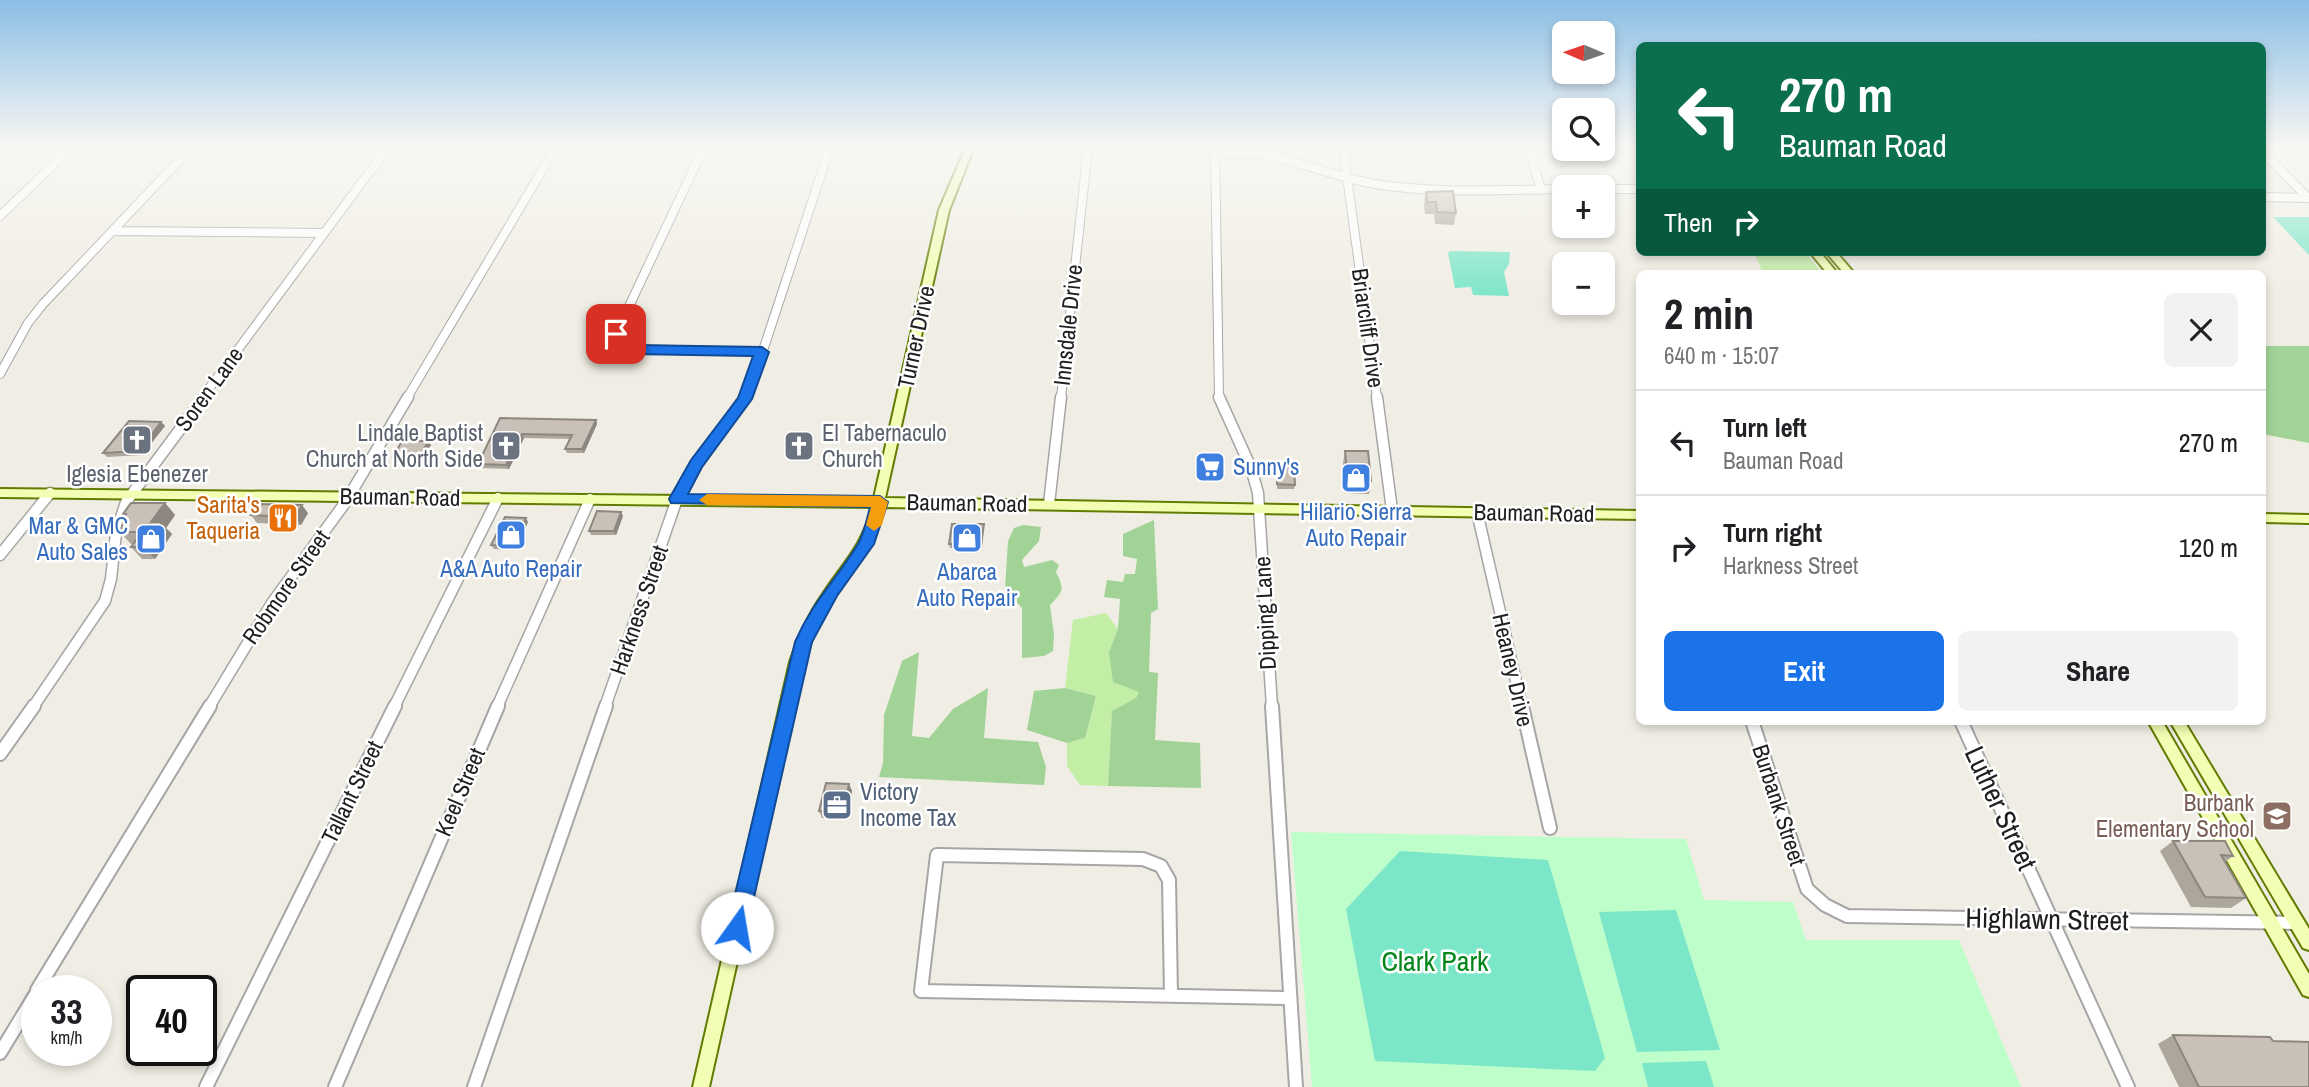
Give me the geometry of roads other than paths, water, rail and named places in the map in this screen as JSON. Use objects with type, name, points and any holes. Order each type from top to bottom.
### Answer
[{"type":"main road","points":[[1829,270],[1846,269]]},
{"type":"street","points":[[0,216],[19,198]]},
{"type":"street","points":[[0,374],[28,323],[43,304],[145,198]]},
{"type":"street","name":"Soren Lane","points":[[0,754],[105,601],[120,517],[132,494],[350,198]]},
{"type":"street","name":"Robmore Street","points":[[47,975],[272,603],[349,496],[526,198]]},
{"type":"street","points":[[680,198],[616,334],[616,341],[631,349],[762,352]]},
{"type":"street","name":"Harkness Street","points":[[474,1087],[677,499],[697,464],[744,399],[813,198]]},
{"type":"street","name":"Turner Drive","points":[[701,1087],[803,642],[831,591],[866,544],[880,502],[944,210],[949,198]]},
{"type":"street","name":"Innsdale Drive","points":[[1049,504],[1083,198]]},
{"type":"street","name":"Dipping Lane","points":[[1216,198],[1219,400],[1225,418],[1252,465],[1258,507],[1288,998],[1296,1087]]},
{"type":"street","name":"Briarcliff Drive","points":[[1350,198],[1392,510]]},
{"type":"street","points":[[114,231],[324,233]]},
{"type":"street","points":[[1818,256],[1829,270]]},
{"type":"street","name":"Bauman Road","points":[[0,492],[1049,504],[1636,515]]},
{"type":"street","points":[[0,555],[50,493]]},
{"type":"street","name":"Tallant Street","points":[[206,1087],[498,498]]},
{"type":"street","name":"Keel Street","points":[[335,1087],[495,712],[590,499]]},
{"type":"street","name":"Heaney Drive","points":[[1477,512],[1550,828]]},
{"type":"street","points":[[2266,518],[2309,519]]},
{"type":"street","name":"Burbank Street","points":[[1753,725],[1807,889]]},
{"type":"street","name":"Luther Street","points":[[1963,725],[2128,1087]]},
{"type":"street","points":[[2157,725],[2309,989]]},
{"type":"street","points":[[2179,725],[2309,943]]},
{"type":"street","points":[[2183,771],[2208,772]]},
{"type":"street","points":[[1171,995],[1169,880],[1161,866],[1143,859],[937,855],[921,991],[1288,998]]},
{"type":"street","name":"Highlawn Street","points":[[1807,889],[1824,906],[1847,916],[2297,923]]},
{"type":"street","name":"Robmore Street","points":[[0,1053],[21,1018]]},
{"type":"place","name":"Iglesia Ebenezer","points":[[137,440]]},
{"type":"place","name":"Lindale Baptist Church at North Side","points":[[506,446]]},
{"type":"place","name":"El Tabernaculo Church","points":[[799,446]]},
{"type":"place","name":"Sunny's","points":[[1210,467]]},
{"type":"place","name":"Hilario Sierra Auto Repair","points":[[1356,478]]},
{"type":"place","name":"Sarita's Taqueria","points":[[283,518]]},
{"type":"place","name":"A&A Auto Repair","points":[[511,535]]},
{"type":"place","name":"Abarca Auto Repair","points":[[967,538]]},
{"type":"place","name":"Mar & GMC Auto Sales","points":[[151,539]]},
{"type":"place","name":"Victory Income Tax","points":[[837,805]]},
{"type":"place","name":"Burbank Elementary School","points":[[2277,816]]},
{"type":"park label","name":"Clark Park","points":[[1435,961]]}]
